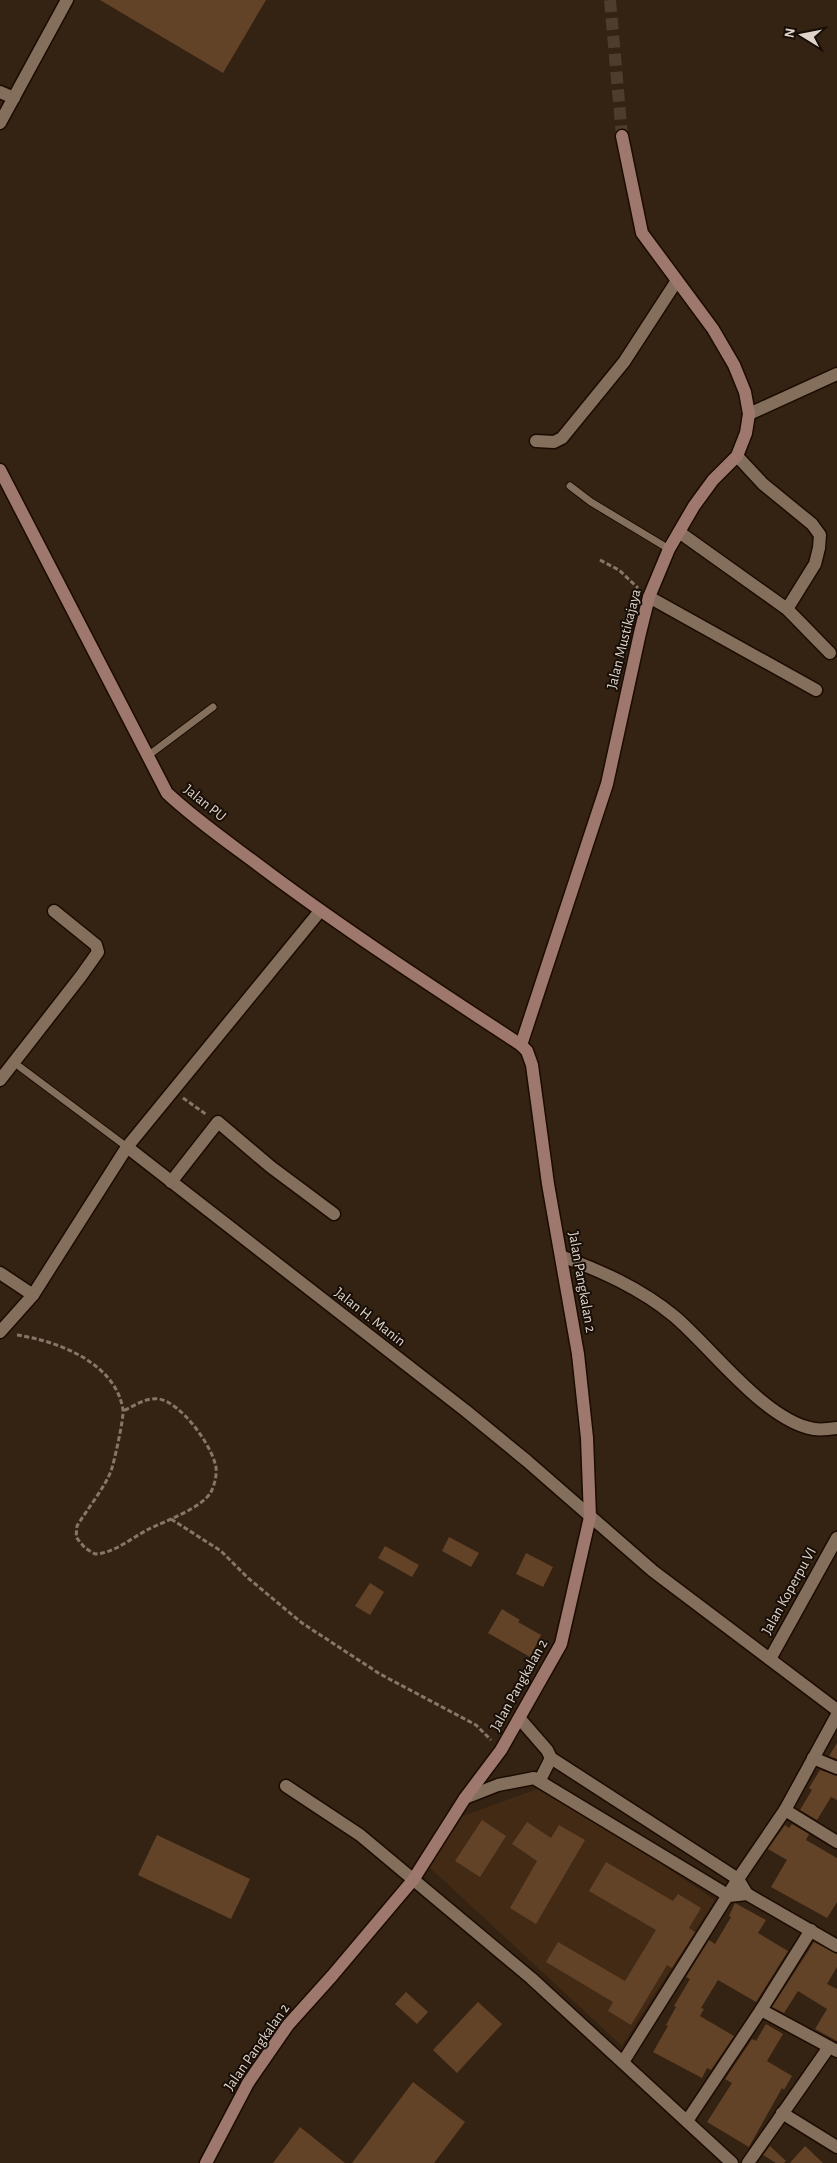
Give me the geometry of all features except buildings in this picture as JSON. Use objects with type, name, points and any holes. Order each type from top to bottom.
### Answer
[{"type":"street","points":[[0,123],[67,0]]},
{"type":"street","points":[[0,92],[14,98]]},
{"type":"street","name":"Jalan Mustikajaya","points":[[521,1045],[607,784],[649,597],[669,549],[679,532],[713,480],[737,456],[746,434],[749,414],[745,392],[734,365],[712,328],[676,282],[642,233],[622,136]]},
{"type":"street","points":[[536,441],[554,442],[562,438],[624,362],[676,282]]},
{"type":"street","points":[[749,414],[837,374]]},
{"type":"street","points":[[737,456],[763,484],[812,524],[820,535],[820,548],[815,564],[787,609]]},
{"type":"street","name":"Jalan PU","points":[[0,470],[167,793],[184,809],[320,911],[404,969],[521,1045]]},
{"type":"street","points":[[679,532],[787,609],[830,653]]},
{"type":"street","points":[[649,597],[816,690]]},
{"type":"street","points":[[5,1333],[33,1295],[126,1147],[320,911]]},
{"type":"street","points":[[0,1080],[82,976],[98,952],[96,945],[54,912]]},
{"type":"street","name":"Jalan Pangkalan 2","points":[[206,2163],[248,2083],[288,2025],[413,1880],[465,1798],[501,1750],[561,1644],[590,1517],[586,1438],[578,1354],[532,1065],[527,1051],[521,1045]]},
{"type":"street","points":[[171,1182],[218,1122],[271,1167],[334,1214]]},
{"type":"street","name":"Jalan H. Manin","points":[[126,1147],[466,1411],[527,1461],[653,1571],[837,1710]]},
{"type":"street","points":[[561,1256],[611,1275],[674,1316],[737,1378],[778,1412],[804,1426],[816,1430],[837,1428]]},
{"type":"street","points":[[0,1273],[33,1295]]},
{"type":"street","name":"Jalan Koperpu VI","points":[[770,1659],[837,1538]]},
{"type":"street","points":[[623,2062],[738,1879],[785,1810],[837,1715]]},
{"type":"street","points":[[520,1719],[547,1750],[551,1758],[738,1879],[747,1894],[837,1946]]},
{"type":"street","points":[[540,1780],[551,1758]]},
{"type":"street","points":[[813,1758],[837,1768]]},
{"type":"street","points":[[465,1798],[498,1785],[534,1778],[540,1780],[729,1896],[747,1894]]},
{"type":"street","points":[[286,1786],[360,1835],[531,1978],[732,2163]]},
{"type":"street","points":[[785,1810],[837,1842]]},
{"type":"street","points":[[687,2121],[761,2010],[811,1930]]},
{"type":"street","points":[[748,2163],[782,2113],[833,2049],[761,2010]]},
{"type":"street","points":[[782,2113],[837,2147]]},
{"type":"lane","points":[[570,486],[591,502],[669,549]]},
{"type":"lane","points":[[148,755],[213,707]]},
{"type":"lane","points":[[20,1067],[126,1147]]},
{"type":"path","points":[[600,560],[619,570],[649,597]]},
{"type":"path","points":[[172,1091],[218,1122]]},
{"type":"path","points":[[5,1333],[51,1343],[79,1355],[102,1371],[114,1387],[123,1411],[111,1472],[76,1526],[76,1537],[85,1548],[95,1554],[106,1553],[198,1504],[210,1494],[215,1482],[216,1464],[210,1449],[194,1425],[171,1404],[159,1399],[146,1400],[123,1411]]},
{"type":"path","points":[[171,1518],[221,1551],[248,1578],[302,1622],[380,1674],[476,1725],[501,1750]]},
{"type":"shaded area","points":[[545,1786],[715,1900],[622,2046],[429,1867],[463,1816]]},
{"type":"tunnel","points":[[610,0],[622,136]]}]
